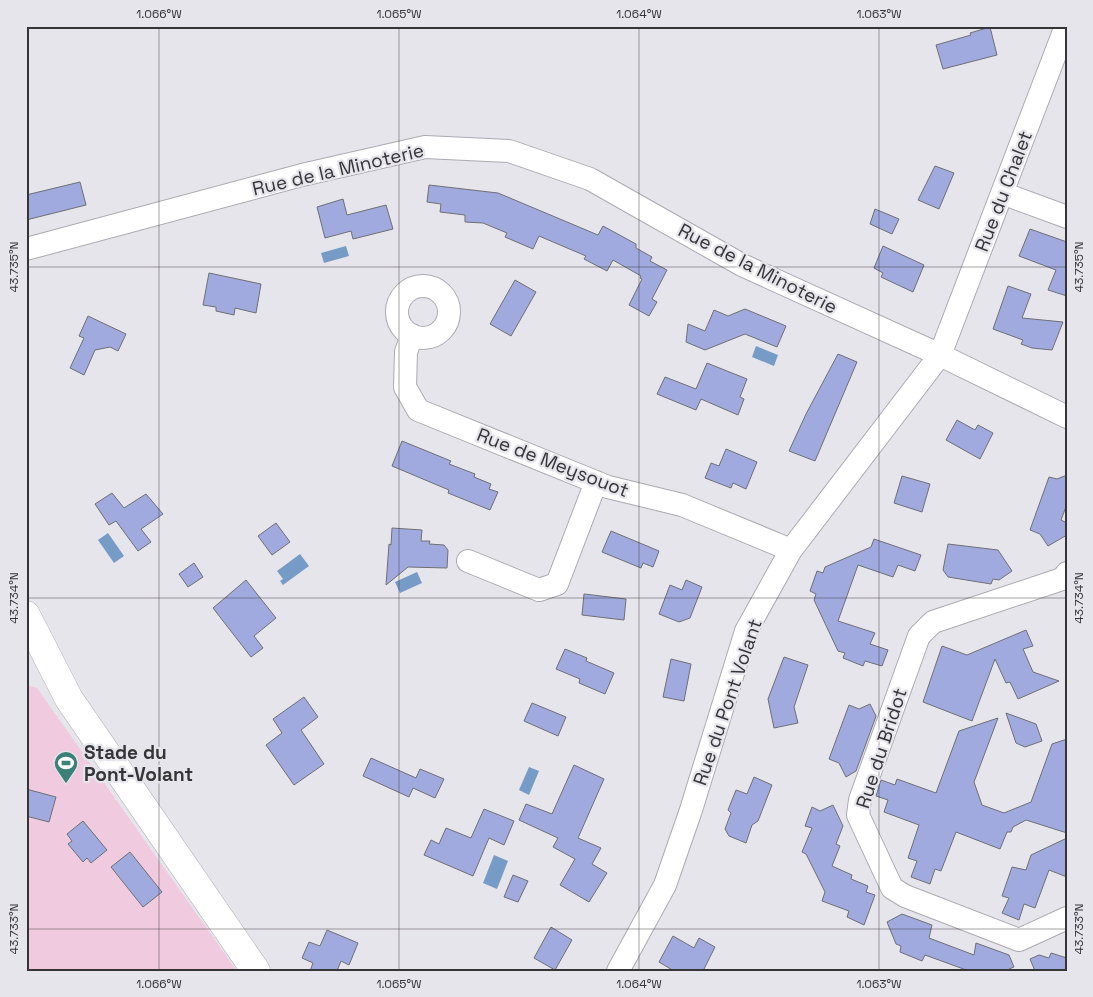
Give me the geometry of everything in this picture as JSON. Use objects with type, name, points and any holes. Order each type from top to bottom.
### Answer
[{"type":"street","name":"Rue du Chalet","points":[[940,355],[1066,26]]},
{"type":"street","name":"Rue de la Minoterie","points":[[26,249],[302,175],[425,147],[509,151],[590,179],[742,265],[940,355],[1067,417]]},
{"type":"street","points":[[1002,193],[1067,217]]},
{"type":"street","name":"Rue de Meysouot","points":[[412,335],[406,352],[405,388],[418,410],[608,487],[682,505],[791,550]]},
{"type":"street","name":"Rue du Pont Volant","points":[[618,971],[665,885],[691,810],[746,631],[791,550],[940,355]]},
{"type":"street","points":[[468,561],[539,590],[557,584],[596,482]]},
{"type":"street","name":"Rue du Bridot","points":[[1067,574],[1062,579],[933,622],[919,636],[860,800],[858,815],[892,888],[905,896],[1020,940],[1067,918]]},
{"type":"street","points":[[26,615],[69,699],[256,971]]},
{"type":"shaded area","name":"Stade du Pont-Volant","points":[[26,685],[37,688],[237,971],[26,971]]},
{"type":"water","points":[[346,246],[349,256],[324,263],[321,253]]},
{"type":"water","points":[[756,346],[778,355],[774,366],[752,357]]},
{"type":"water","points":[[108,533],[124,556],[114,563],[98,540]]},
{"type":"water","points":[[300,554],[309,566],[283,585],[280,581],[283,579],[277,571]]},
{"type":"water","points":[[417,572],[422,583],[400,593],[395,582]]},
{"type":"water","points":[[529,767],[539,771],[529,795],[519,790]]},
{"type":"water","points":[[494,855],[508,861],[497,889],[483,883]]},
{"type":"building","points":[[990,27],[997,55],[943,69],[936,45],[971,35],[970,33]]},
{"type":"building","points":[[935,166],[954,173],[939,209],[918,200]]},
{"type":"building","points":[[80,182],[86,205],[26,220],[26,195]]},
{"type":"building","points":[[429,185],[498,193],[598,235],[603,226],[636,244],[636,248],[652,257],[650,261],[667,270],[652,299],[657,302],[649,316],[629,305],[642,279],[640,278],[641,276],[613,260],[607,271],[584,259],[586,256],[539,236],[533,249],[505,237],[507,233],[483,223],[465,222],[465,215],[440,212],[441,204],[427,202]]},
{"type":"building","points":[[343,199],[347,215],[386,205],[393,229],[353,239],[351,231],[325,238],[317,207]]},
{"type":"building","points":[[875,209],[899,219],[892,234],[870,224]]},
{"type":"building","points":[[1030,229],[1067,242],[1067,296],[1048,290],[1056,270],[1019,256]]},
{"type":"building","points":[[883,246],[924,265],[913,292],[881,277],[883,273],[874,268]]},
{"type":"building","points":[[209,273],[261,284],[256,313],[235,308],[234,315],[216,311],[216,307],[203,305]]},
{"type":"building","points":[[515,280],[536,292],[511,336],[490,324]]},
{"type":"building","points":[[1008,286],[1031,294],[1022,318],[1063,322],[1052,350],[1032,348],[1021,344],[1023,340],[993,329]]},
{"type":"building","points":[[745,309],[786,326],[777,347],[745,334],[705,350],[686,342],[688,324],[705,331],[714,310],[728,316]]},
{"type":"building","points":[[88,316],[126,334],[118,351],[110,347],[95,350],[84,375],[70,368],[84,338],[79,336]]},
{"type":"building","points":[[838,354],[857,362],[815,461],[789,451],[806,414]]},
{"type":"building","points":[[707,363],[747,379],[740,397],[744,399],[738,415],[701,399],[696,410],[657,394],[665,377],[696,389]]},
{"type":"building","points":[[957,420],[975,430],[978,425],[993,433],[980,459],[946,440]]},
{"type":"building","points":[[402,441],[451,461],[449,464],[475,474],[474,477],[491,484],[489,489],[498,492],[490,510],[448,493],[449,490],[392,466]]},
{"type":"building","points":[[726,449],[757,462],[746,489],[733,483],[731,488],[705,478],[711,463],[719,466]]},
{"type":"building","points":[[1067,475],[1067,504],[1061,520],[1067,523],[1067,535],[1048,546],[1040,534],[1030,530],[1049,477],[1057,479]]},
{"type":"building","points":[[902,476],[930,484],[922,512],[894,503]]},
{"type":"building","points":[[112,493],[124,508],[146,494],[163,514],[141,529],[151,542],[138,551],[116,521],[109,525],[95,504]]},
{"type":"building","points":[[276,523],[290,542],[272,555],[258,536]]},
{"type":"building","points":[[392,528],[422,530],[421,541],[430,541],[429,544],[444,545],[448,550],[447,568],[408,567],[386,585]]},
{"type":"building","points":[[611,531],[659,551],[653,567],[643,563],[641,568],[602,552]]},
{"type":"building","points":[[874,539],[921,555],[915,571],[898,565],[893,577],[858,565],[838,621],[875,633],[870,644],[888,650],[882,666],[865,661],[863,666],[843,658],[845,653],[838,651],[814,600],[816,594],[810,591],[817,571],[823,573],[825,567],[871,547]]},
{"type":"building","points":[[948,544],[998,550],[1012,571],[999,580],[993,579],[991,584],[948,577],[943,570]]},
{"type":"building","points":[[194,563],[203,577],[188,587],[179,574]]},
{"type":"building","points":[[246,580],[276,618],[254,636],[263,648],[251,657],[213,608]]},
{"type":"building","points":[[686,580],[702,587],[690,618],[679,622],[659,614],[670,585],[682,590]]},
{"type":"building","points":[[584,594],[626,599],[624,620],[582,615]]},
{"type":"building","points":[[1026,630],[1033,646],[1023,649],[1033,672],[1059,681],[1018,699],[1010,682],[1006,683],[995,659],[972,721],[923,702],[942,646],[967,655]]},
{"type":"building","points":[[565,649],[587,658],[586,661],[614,673],[605,694],[579,683],[580,679],[556,669]]},
{"type":"building","points":[[784,657],[808,665],[794,707],[798,723],[774,728],[768,699]]},
{"type":"building","points":[[671,659],[691,664],[684,701],[663,697]]},
{"type":"building","points":[[304,697],[318,717],[301,730],[324,764],[294,785],[266,745],[282,733],[273,719]]},
{"type":"building","points":[[532,703],[566,717],[558,736],[524,721]]},
{"type":"building","points":[[870,704],[876,716],[856,771],[846,777],[839,763],[829,759],[849,705],[859,709]]},
{"type":"building","points":[[1006,713],[1036,724],[1042,741],[1025,747],[1016,743]]},
{"type":"building","points":[[998,718],[974,782],[982,805],[1004,813],[1031,802],[1052,744],[1067,739],[1067,833],[1026,820],[1013,827],[1011,832],[1007,832],[1000,849],[956,832],[941,871],[935,869],[930,884],[911,877],[917,861],[908,858],[919,825],[884,812],[888,800],[876,796],[881,780],[895,785],[897,779],[936,793],[959,731]]},
{"type":"building","points":[[371,758],[416,778],[420,769],[444,779],[435,798],[413,788],[409,797],[363,776]]},
{"type":"building","points":[[574,765],[604,779],[578,838],[601,848],[592,864],[607,873],[589,902],[560,885],[575,859],[553,847],[558,838],[519,820],[526,804],[552,814]]},
{"type":"building","points":[[754,777],[772,785],[758,821],[752,825],[746,843],[729,836],[725,829],[731,813],[728,810],[736,790],[747,794]]},
{"type":"building","points":[[26,789],[56,797],[49,822],[26,816]]},
{"type":"building","points":[[833,805],[843,826],[836,844],[840,846],[832,866],[852,875],[851,879],[868,886],[866,892],[875,895],[864,925],[847,917],[849,911],[822,901],[825,892],[806,854],[802,852],[812,828],[805,826],[812,807],[820,811]]},
{"type":"building","points":[[484,809],[514,821],[504,845],[489,838],[473,876],[424,855],[431,840],[439,844],[446,828],[471,838]]},
{"type":"building","points":[[83,821],[107,850],[91,863],[87,858],[83,862],[68,844],[72,841],[67,834]]},
{"type":"building","points":[[1067,838],[1067,877],[1049,870],[1035,908],[1024,904],[1019,920],[1002,913],[1009,898],[1002,896],[1012,867],[1026,870],[1031,855]]},
{"type":"building","points":[[130,852],[162,892],[143,907],[111,867]]},
{"type":"building","points":[[513,875],[528,881],[518,902],[504,897]]},
{"type":"building","points":[[902,914],[932,925],[929,938],[974,955],[976,943],[1009,955],[1014,967],[1009,969],[1011,971],[969,971],[925,955],[922,961],[900,952],[901,946],[896,944],[887,922]]},
{"type":"building","points":[[551,927],[572,940],[555,970],[534,958]]},
{"type":"building","points":[[327,930],[358,943],[349,965],[341,961],[337,971],[310,971],[313,963],[302,958],[309,942],[320,946]]},
{"type":"building","points":[[673,936],[694,948],[699,938],[715,947],[703,971],[674,971],[659,962]]},
{"type":"building","points":[[1051,953],[1067,958],[1067,971],[1035,971],[1030,959],[1039,955],[1049,958]]},
{"type":"place","name":"Stade du Pont-Volant","points":[[66,784]]}]
